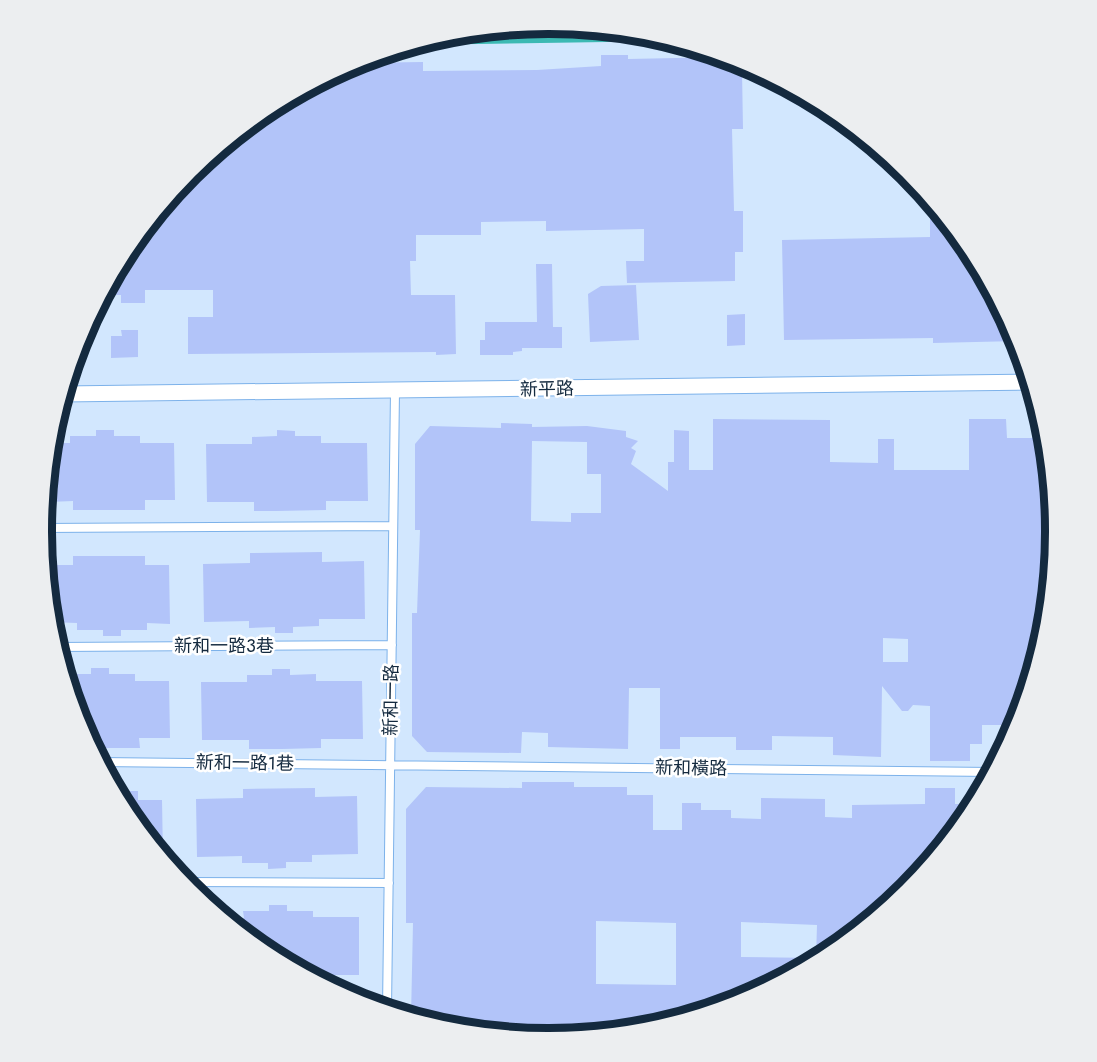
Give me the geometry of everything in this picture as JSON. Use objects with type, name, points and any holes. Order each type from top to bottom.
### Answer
[{"type":"street","name":"新平路","points":[[71,394],[1022,382]]},
{"type":"lane","name":"新和一路","points":[[387,1000],[395,391]]},
{"type":"lane","points":[[52,528],[393,526]]},
{"type":"lane","name":"新和一路3巷","points":[[66,647],[392,645]]},
{"type":"lane","name":"新和一路1巷","points":[[109,762],[390,765]]},
{"type":"lane","name":"新和橫路","points":[[390,765],[982,772]]},
{"type":"lane","points":[[197,882],[389,883]]},
{"type":"shaded area","points":[[548,34],[630,42],[450,44],[484,39]]},
{"type":"building","points":[[601,55],[628,55],[628,59],[697,58],[742,73],[743,129],[732,129],[734,211],[743,211],[743,252],[735,252],[735,281],[627,283],[626,261],[644,261],[644,229],[546,231],[546,221],[481,222],[481,235],[416,235],[416,261],[410,261],[411,295],[455,295],[456,354],[436,355],[436,352],[188,354],[188,317],[213,317],[213,290],[145,290],[145,303],[121,303],[121,295],[112,295],[155,229],[197,180],[221,158],[246,137],[300,101],[358,72],[385,63],[423,62],[423,71],[537,70],[601,66]]},
{"type":"building","points":[[930,214],[961,255],[978,283],[994,311],[1007,341],[933,343],[933,338],[784,340],[782,240],[930,237]]},
{"type":"building","points":[[536,264],[552,264],[553,327],[562,327],[562,348],[522,348],[522,351],[513,352],[513,355],[480,355],[480,340],[485,340],[485,322],[537,322]]},
{"type":"building","points":[[636,285],[639,340],[590,342],[588,294],[601,286]]},
{"type":"building","points":[[745,314],[745,345],[727,346],[727,315]]},
{"type":"building","points":[[121,330],[138,330],[138,357],[111,358],[111,336],[122,336]]},
{"type":"building","points":[[713,419],[830,420],[830,462],[878,463],[878,439],[894,439],[894,470],[969,470],[969,419],[1006,419],[1007,438],[1032,438],[1033,424],[1041,466],[1044,499],[1045,531],[1041,596],[1028,660],[1005,725],[982,725],[982,744],[970,744],[970,761],[930,761],[930,706],[913,705],[908,711],[902,711],[882,686],[881,757],[833,755],[833,737],[772,736],[772,750],[736,750],[736,737],[680,737],[680,749],[660,749],[660,688],[629,688],[628,749],[548,747],[548,733],[522,732],[521,753],[427,752],[412,736],[412,613],[417,613],[420,530],[415,530],[415,444],[430,426],[501,428],[501,423],[532,424],[532,427],[587,426],[626,431],[626,437],[638,441],[631,448],[636,451],[631,464],[668,491],[668,462],[674,462],[674,430],[689,431],[689,470],[713,470]],"holes":[[[532,441],[587,442],[587,474],[601,474],[601,513],[571,513],[571,522],[531,521]],[[883,638],[908,639],[908,662],[883,662]]]},
{"type":"building","points":[[96,430],[114,430],[114,436],[140,436],[140,443],[174,443],[175,500],[145,500],[145,510],[73,510],[73,501],[53,502],[60,443],[70,443],[70,436],[96,436]]},
{"type":"building","points":[[277,430],[295,431],[295,436],[321,436],[321,443],[367,443],[368,501],[326,501],[326,510],[276,511],[254,511],[254,502],[207,502],[206,444],[252,444],[252,437],[277,436]]},
{"type":"building","points":[[322,552],[322,562],[364,561],[365,619],[319,619],[319,626],[293,627],[293,633],[275,633],[275,627],[249,628],[249,621],[204,622],[203,564],[250,563],[250,553]]},
{"type":"building","points":[[73,556],[145,556],[145,565],[169,565],[170,624],[147,623],[147,630],[121,630],[121,636],[103,636],[103,630],[77,630],[77,623],[61,622],[53,565],[73,565]]},
{"type":"building","points":[[91,668],[109,668],[109,674],[135,674],[135,681],[169,681],[170,738],[139,738],[140,748],[102,748],[73,674],[91,674]]},
{"type":"building","points":[[272,669],[290,669],[290,675],[316,674],[316,681],[362,681],[363,739],[321,739],[321,748],[282,749],[249,749],[249,740],[202,740],[201,682],[247,682],[247,675],[272,675]]},
{"type":"building","points":[[522,782],[574,782],[574,787],[627,787],[627,795],[653,795],[653,830],[682,830],[682,803],[701,803],[701,810],[731,810],[731,818],[761,819],[761,798],[825,799],[825,817],[852,818],[852,805],[925,804],[925,788],[955,788],[955,804],[963,804],[922,858],[900,882],[851,925],[816,949],[817,925],[741,922],[741,957],[802,958],[797,961],[739,990],[677,1011],[613,1023],[548,1028],[484,1023],[411,1008],[413,923],[406,923],[406,809],[426,787],[522,788]],"holes":[[[596,921],[676,923],[676,985],[596,984]]]},
{"type":"building","points":[[315,788],[315,797],[357,796],[358,854],[312,855],[312,862],[286,862],[286,868],[268,869],[268,863],[242,863],[242,856],[197,857],[196,799],[243,798],[243,789]]},
{"type":"building","points":[[126,791],[138,791],[138,800],[162,800],[163,843]]},
{"type":"building","points":[[269,905],[287,905],[287,911],[313,911],[313,917],[359,917],[359,975],[327,975],[273,944],[238,918],[244,918],[243,911],[269,911]]}]
